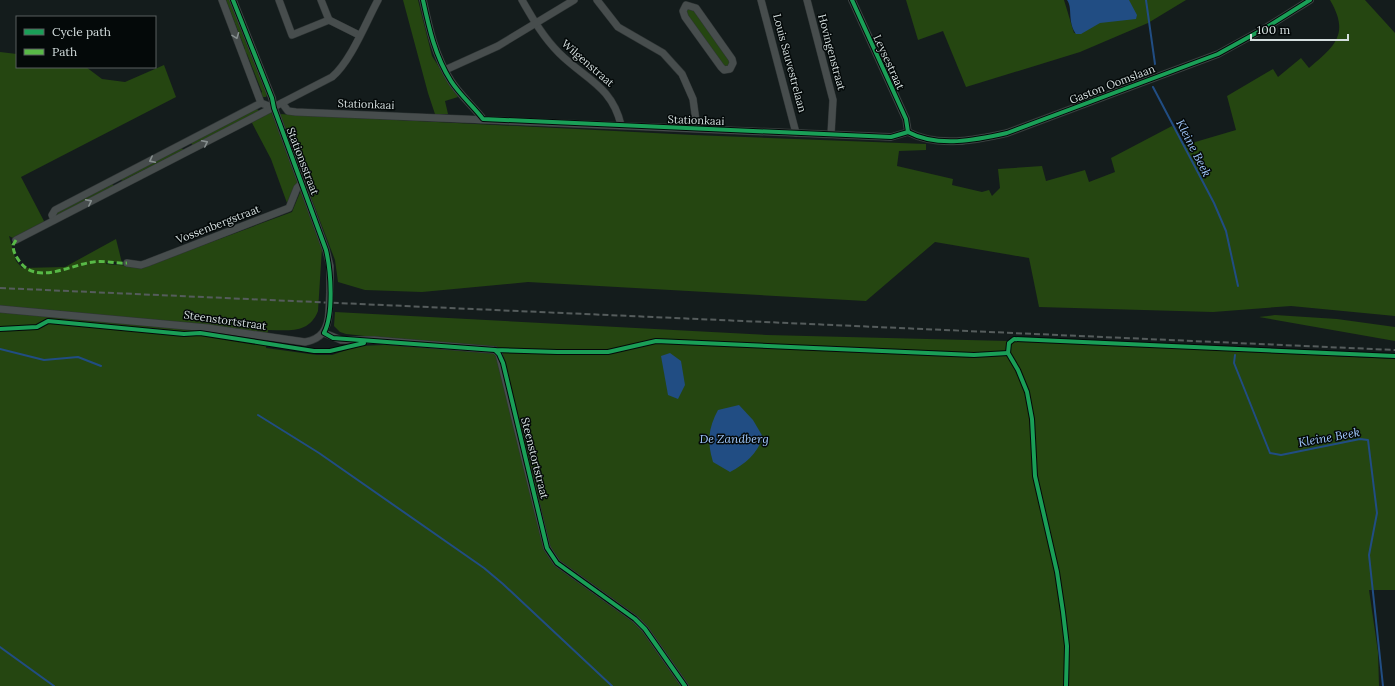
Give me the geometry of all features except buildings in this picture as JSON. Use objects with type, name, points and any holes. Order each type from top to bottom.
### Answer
[{"type":"street","points":[[222,0],[262,103],[274,108]]},
{"type":"street","name":"Stationsstraat","points":[[234,0],[272,98],[274,108],[328,259],[330,292],[329,312],[328,325],[324,333]]},
{"type":"street","points":[[279,0],[292,34],[329,20]]},
{"type":"street","points":[[321,0],[329,20],[359,35]]},
{"type":"street","points":[[16,240],[332,77],[339,71],[378,0]]},
{"type":"street","points":[[423,0],[432,41],[445,70],[482,119]]},
{"type":"street","name":"Wilgenstraat","points":[[522,0],[535,23],[549,42],[564,58],[609,96],[619,115],[621,125]]},
{"type":"street","points":[[445,70],[487,52],[574,0]]},
{"type":"street","points":[[597,0],[618,27],[663,53],[682,74],[693,98],[697,128]]},
{"type":"street","name":"Louis Sauvestrelaan","points":[[762,0],[796,133]]},
{"type":"street","name":"Hovingenstraat","points":[[807,0],[832,97],[832,134]]},
{"type":"street","name":"Leysestraat","points":[[852,0],[906,119],[908,132]]},
{"type":"street","name":"Gaston Oomslaan","points":[[908,132],[929,139],[966,141],[979,140],[1007,133],[1218,54],[1267,27],[1310,0]]},
{"type":"street","points":[[686,2],[696,8],[732,59],[733,63],[730,69],[724,70],[721,67],[685,17],[683,12],[686,2]]},
{"type":"street","points":[[54,220],[52,215],[55,210],[262,103]]},
{"type":"street","name":"Stationkaai","points":[[282,103],[288,111],[296,112],[891,137],[908,132]]},
{"type":"street","points":[[186,143],[190,150]]},
{"type":"street","points":[[116,179],[120,187]]},
{"type":"street","name":"Vossenbergstraat","points":[[127,263],[147,263],[289,208],[297,188],[302,183]]},
{"type":"street","name":"Steenstortstraat","points":[[0,309],[208,328],[300,342],[311,341],[324,333],[342,340],[374,340],[495,350],[499,354],[547,548],[557,563],[635,619],[645,629],[685,686]]},
{"type":"green space","points":[[226,0],[230,0],[248,48],[251,50],[265,90],[268,92],[266,97],[263,97],[260,94],[262,92],[247,54],[244,52],[245,49]]},
{"type":"green space","points":[[403,0],[418,0],[432,56],[458,97],[445,101],[448,114],[435,114]]},
{"type":"green space","points":[[906,0],[1064,0],[1074,33],[1079,31],[1120,0],[1186,0],[1148,23],[1080,52],[966,87],[943,31],[918,40]]},
{"type":"green space","points":[[1330,0],[1365,0],[1395,33],[1395,316],[1291,306],[1213,312],[1039,307],[1029,258],[935,242],[866,301],[528,282],[422,292],[365,290],[338,282],[335,260],[279,114],[693,135],[926,144],[926,150],[899,151],[897,166],[953,179],[952,185],[982,192],[989,190],[992,196],[1000,188],[998,169],[1042,166],[1046,181],[1085,170],[1089,182],[1115,172],[1111,158],[1172,126],[1185,145],[1236,130],[1227,96],[1273,69],[1278,77],[1301,58],[1309,68],[1332,46],[1337,38],[1339,22]]},
{"type":"green space","points":[[689,8],[693,8],[730,60],[731,64],[725,68],[686,16],[686,11]]},
{"type":"green space","points":[[0,52],[16,54],[16,68],[87,68],[102,79],[125,82],[164,65],[176,97],[21,177],[45,223],[15,239],[9,236],[16,261],[22,268],[65,267],[116,239],[122,263],[107,261],[106,264],[144,267],[292,212],[301,190],[322,248],[318,311],[309,324],[304,327],[291,330],[268,330],[266,348],[317,355],[332,355],[358,346],[384,345],[384,338],[340,332],[334,326],[335,312],[767,335],[1053,342],[1395,359],[1395,590],[1369,590],[1378,652],[1379,686],[0,686]]},
{"type":"green space","points":[[257,109],[259,111],[193,146],[191,143]]},
{"type":"green space","points":[[269,112],[273,114],[298,181],[287,203],[271,159],[251,121]]},
{"type":"green space","points":[[182,148],[183,150],[122,181],[121,179]]},
{"type":"green space","points":[[113,184],[114,187],[57,216],[56,215],[56,212]]},
{"type":"green space","points":[[1275,315],[1337,319],[1395,327],[1395,341],[1259,317]]},
{"type":"water","points":[[1067,0],[1129,0],[1137,15],[1136,19],[1100,23],[1081,34],[1076,34],[1073,29],[1070,7]]},
{"type":"water","points":[[670,353],[681,361],[685,385],[678,399],[668,395],[661,356]]},
{"type":"water","name":"De Zandberg","points":[[739,405],[753,420],[763,437],[757,449],[750,458],[741,466],[730,472],[713,462],[709,442],[710,430],[718,410]]},
{"type":"waterway","points":[[1146,0],[1155,64]]},
{"type":"waterway","name":"Kleine Beek","points":[[1153,87],[1214,203],[1226,231],[1238,286]]},
{"type":"waterway","points":[[0,349],[44,360],[78,357],[101,366]]},
{"type":"waterway","name":"Kleine Beek","points":[[1235,355],[1234,363],[1270,453],[1281,455],[1360,439],[1368,440],[1377,513],[1369,555],[1383,686]]},
{"type":"waterway","points":[[258,415],[319,453],[484,568],[612,686]]},
{"type":"waterway","points":[[0,647],[54,686]]},
{"type":"railway","points":[[0,288],[1395,350]]},
{"type":"marked path","points":[[16,240],[13,247],[17,258],[27,269],[35,272],[54,272],[97,262],[127,263]]},
{"type":"cycle path","points":[[233,0],[272,98],[274,108],[326,250],[331,292],[329,315],[324,333],[333,338],[495,350],[557,352],[608,352],[656,341],[974,355],[1008,353]]},
{"type":"cycle path","points":[[423,0],[433,42],[445,71],[458,91],[483,119],[891,137],[908,132]]},
{"type":"cycle path","points":[[852,0],[906,119],[908,132]]},
{"type":"cycle path","points":[[908,132],[920,137],[944,141],[970,140],[1007,133],[1218,54],[1267,27],[1310,0]]},
{"type":"cycle path","points":[[0,329],[37,327],[48,321],[184,334],[200,333],[314,351],[330,351],[364,343]]},
{"type":"cycle path","points":[[1066,686],[1067,646],[1063,612],[1057,572],[1035,476],[1032,419],[1027,392],[1018,370],[1008,353],[1009,343],[1014,339],[1395,356]]},
{"type":"cycle path","points":[[495,350],[499,354],[503,363],[547,548],[557,563],[635,619],[645,629],[685,686]]}]
